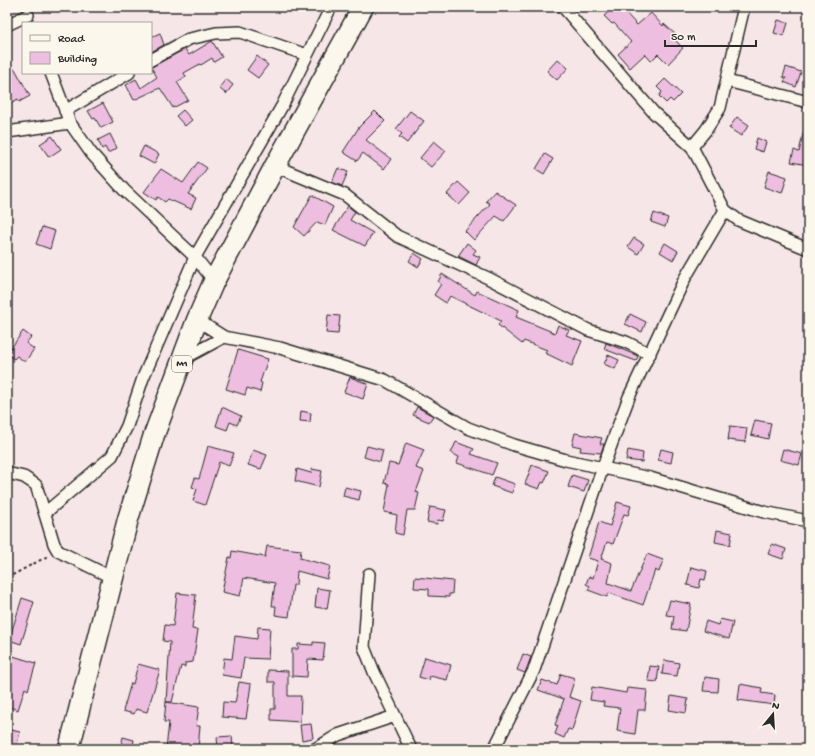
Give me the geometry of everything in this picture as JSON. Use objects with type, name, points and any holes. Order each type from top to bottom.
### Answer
[{"type":"highway","name":"M1","points":[[69,749],[128,519],[154,436],[197,320],[214,281],[275,166],[363,7]]},
{"type":"street","points":[[45,513],[112,456],[127,426],[143,378],[195,257],[282,106],[331,7]]},
{"type":"street","points":[[563,7],[654,113],[692,147],[725,210],[738,220],[808,249]]},
{"type":"street","points":[[692,147],[714,120],[720,108],[744,7]]},
{"type":"street","points":[[7,25],[28,15]]},
{"type":"street","points":[[152,59],[189,39],[222,32],[240,32],[307,55]]},
{"type":"street","points":[[51,74],[70,123],[90,154],[124,190],[195,257],[214,281]]},
{"type":"street","points":[[65,111],[127,74]]},
{"type":"street","points":[[727,81],[808,102]]},
{"type":"street","points":[[7,132],[70,123]]},
{"type":"street","points":[[275,166],[345,195],[397,236],[488,278],[588,330],[626,342],[650,354]]},
{"type":"street","points":[[494,749],[534,670],[603,467],[629,397],[684,278],[725,210]]},
{"type":"street","points":[[197,320],[224,337],[280,348],[385,380],[468,428],[514,445],[566,460],[658,480],[764,512],[808,521]]},
{"type":"street","points":[[184,358],[224,337]]},
{"type":"street","points":[[7,473],[24,477],[36,485],[54,544],[58,551],[113,578]]},
{"type":"street","points":[[368,574],[364,647],[374,672],[411,749]]},
{"type":"street","points":[[315,749],[338,735],[395,716]]},
{"type":"path","points":[[7,578],[58,551]]},
{"type":"building","points":[[614,7],[620,7],[637,25],[651,13],[663,26],[664,24],[676,35],[673,38],[683,48],[668,64],[658,54],[651,61],[645,54],[630,68],[618,54],[631,42],[614,23],[612,24],[604,16]]},
{"type":"building","points":[[778,20],[788,23],[784,36],[774,33]]},
{"type":"building","points":[[160,33],[164,45],[152,51],[152,37]]},
{"type":"building","points":[[212,41],[222,57],[214,62],[212,58],[184,73],[186,77],[177,82],[188,100],[173,108],[160,88],[134,100],[126,85],[136,79],[141,88],[157,77],[152,66],[185,49],[189,55]]},
{"type":"building","points":[[257,56],[268,65],[258,78],[247,70]]},
{"type":"building","points":[[558,59],[568,68],[557,80],[547,71]]},
{"type":"building","points":[[786,67],[801,72],[796,87],[784,82],[786,78],[783,77]]},
{"type":"building","points":[[15,69],[30,96],[19,102],[18,99],[7,105],[7,87],[11,85],[7,78],[7,74]]},
{"type":"building","points":[[226,79],[233,85],[226,94],[219,88]]},
{"type":"building","points":[[665,79],[681,94],[673,102],[670,99],[666,103],[659,96],[662,92],[657,87]]},
{"type":"building","points":[[103,103],[113,122],[101,128],[95,118],[93,119],[88,111]]},
{"type":"building","points":[[183,110],[192,120],[185,126],[176,116]]},
{"type":"building","points":[[375,111],[385,121],[366,140],[391,159],[384,169],[363,153],[357,161],[343,152],[359,127]]},
{"type":"building","points":[[410,111],[424,121],[407,143],[399,137],[402,134],[396,129]]},
{"type":"building","points":[[737,117],[749,125],[741,136],[729,128]]},
{"type":"building","points":[[804,130],[808,130],[808,165],[791,162],[794,150],[799,152]]},
{"type":"building","points":[[110,134],[117,148],[108,153],[105,147],[102,149],[98,140]]},
{"type":"building","points":[[52,136],[61,149],[49,157],[40,144]]},
{"type":"building","points":[[757,138],[766,142],[763,152],[754,149]]},
{"type":"building","points":[[434,141],[446,151],[431,167],[420,158]]},
{"type":"building","points":[[144,146],[159,154],[154,164],[139,156]]},
{"type":"building","points":[[545,154],[553,159],[544,174],[536,169]]},
{"type":"building","points":[[198,162],[207,168],[188,194],[196,198],[191,209],[168,199],[165,202],[158,197],[156,200],[144,192],[161,169],[183,183]]},
{"type":"building","points":[[338,168],[348,172],[342,186],[332,182]]},
{"type":"building","points":[[769,171],[787,177],[782,193],[764,187]]},
{"type":"building","points":[[458,182],[470,193],[459,205],[447,194]]},
{"type":"building","points":[[495,191],[516,205],[504,221],[496,216],[474,240],[465,231],[490,204],[486,201]]},
{"type":"building","points":[[312,195],[333,207],[325,225],[317,222],[304,236],[294,227]]},
{"type":"building","points":[[348,206],[355,212],[350,220],[373,233],[365,246],[333,230]]},
{"type":"building","points":[[654,213],[668,218],[665,227],[651,222]]},
{"type":"building","points":[[42,227],[55,231],[50,249],[36,244]]},
{"type":"building","points":[[634,238],[644,244],[638,254],[628,247]]},
{"type":"building","points":[[467,243],[476,250],[473,254],[480,257],[476,265],[458,256]]},
{"type":"building","points":[[665,243],[678,251],[673,260],[660,252]]},
{"type":"building","points":[[414,253],[423,259],[418,267],[409,261]]},
{"type":"building","points":[[442,274],[475,295],[477,291],[519,310],[516,317],[555,333],[558,325],[569,330],[566,335],[582,341],[572,366],[545,353],[547,350],[524,341],[522,344],[498,325],[501,321],[450,296],[446,303],[434,295],[441,284],[438,282]]},
{"type":"building","points":[[630,314],[646,322],[642,332],[625,324]]},
{"type":"building","points":[[328,315],[340,316],[338,334],[326,333]]},
{"type":"building","points":[[23,331],[31,337],[26,343],[34,349],[25,362],[17,356],[14,359],[7,354]]},
{"type":"building","points":[[606,343],[638,356],[636,361],[604,349]]},
{"type":"building","points":[[238,350],[268,359],[260,382],[262,383],[260,392],[247,388],[245,395],[226,389]]},
{"type":"building","points":[[608,355],[619,360],[615,369],[604,364]]},
{"type":"building","points":[[350,377],[368,384],[363,399],[344,392]]},
{"type":"building","points":[[222,407],[241,416],[237,425],[230,422],[227,430],[216,426]]},
{"type":"building","points":[[417,407],[433,416],[429,422],[413,415]]},
{"type":"building","points":[[301,411],[311,413],[310,422],[300,421]]},
{"type":"building","points":[[755,420],[771,423],[768,439],[751,435]]},
{"type":"building","points":[[730,426],[747,428],[745,442],[728,440]]},
{"type":"building","points":[[575,433],[602,438],[600,444],[604,444],[601,453],[580,451],[581,447],[572,445]]},
{"type":"building","points":[[456,442],[474,449],[471,454],[497,463],[492,475],[457,463],[459,457],[451,453]]},
{"type":"building","points":[[406,443],[424,450],[416,468],[424,471],[416,492],[419,493],[415,510],[407,510],[403,535],[395,533],[397,515],[384,512],[389,484],[384,483],[389,463],[398,465]]},
{"type":"building","points":[[208,446],[234,453],[229,466],[219,462],[205,505],[193,501],[197,489],[192,487],[195,478],[199,479]]},
{"type":"building","points":[[367,446],[383,450],[380,462],[364,457]]},
{"type":"building","points":[[661,449],[673,452],[671,463],[658,460]]},
{"type":"building","points":[[783,449],[802,454],[799,465],[780,460]]},
{"type":"building","points":[[253,450],[267,455],[261,469],[248,465]]},
{"type":"building","points":[[628,450],[643,453],[642,462],[626,460]]},
{"type":"building","points":[[532,465],[549,471],[544,483],[542,482],[539,489],[525,484]]},
{"type":"building","points":[[297,469],[311,473],[312,469],[322,471],[319,487],[295,481]]},
{"type":"building","points":[[572,475],[588,480],[584,492],[568,487]]},
{"type":"building","points":[[495,477],[515,484],[512,493],[492,486]]},
{"type":"building","points":[[345,487],[361,491],[359,500],[343,496]]},
{"type":"building","points":[[617,502],[631,506],[628,515],[624,514],[613,544],[607,542],[601,559],[612,563],[608,583],[631,591],[647,554],[663,560],[659,572],[655,570],[643,605],[609,593],[607,597],[588,590],[590,586],[586,584],[589,576],[593,578],[598,561],[588,558],[599,522],[610,526]]},
{"type":"building","points":[[430,507],[446,510],[443,521],[438,520],[437,524],[427,522]]},
{"type":"building","points":[[717,530],[732,533],[730,545],[715,542]]},
{"type":"building","points":[[772,544],[786,549],[783,559],[768,554]]},
{"type":"building","points":[[267,546],[301,550],[300,558],[330,566],[327,579],[297,571],[296,585],[293,585],[289,617],[275,615],[276,606],[272,606],[275,583],[244,578],[240,596],[222,592],[229,557],[231,558],[232,551],[265,557]]},
{"type":"building","points":[[691,567],[707,571],[705,580],[701,579],[699,588],[687,585]]},
{"type":"building","points":[[415,577],[453,581],[452,594],[449,594],[449,597],[429,596],[429,589],[414,588]]},
{"type":"building","points":[[317,588],[330,590],[327,609],[315,607]]},
{"type":"building","points":[[177,593],[196,595],[192,629],[198,630],[193,662],[185,663],[185,667],[181,666],[172,702],[166,702],[170,642],[163,641],[165,625],[173,626]]},
{"type":"building","points":[[22,598],[34,602],[21,644],[9,640]]},
{"type":"building","points":[[670,600],[691,604],[686,631],[672,629],[674,616],[666,615]]},
{"type":"building","points":[[720,619],[733,622],[729,639],[703,631],[706,621],[718,625]]},
{"type":"building","points":[[258,627],[270,628],[268,659],[244,658],[241,678],[222,675],[224,658],[232,659],[235,636],[257,639]]},
{"type":"building","points":[[313,642],[325,643],[323,660],[308,659],[307,677],[292,676],[292,649],[298,649],[298,644],[313,645]]},
{"type":"building","points":[[523,654],[531,657],[525,673],[517,670]]},
{"type":"building","points":[[13,656],[36,663],[28,690],[25,688],[18,710],[7,706],[12,685],[7,683],[7,678]]},
{"type":"building","points":[[425,657],[451,665],[447,680],[430,676],[429,680],[419,677]]},
{"type":"building","points":[[664,660],[679,663],[677,676],[662,674]]},
{"type":"building","points":[[138,664],[160,670],[147,712],[136,709],[134,714],[123,711],[131,683],[133,684]]},
{"type":"building","points":[[650,666],[659,667],[657,682],[648,681]]},
{"type":"building","points":[[268,670],[288,671],[288,696],[301,696],[300,722],[271,720],[271,709],[275,709],[275,682],[268,682]]},
{"type":"building","points":[[561,674],[575,678],[569,697],[581,701],[572,730],[568,729],[564,738],[555,734],[558,726],[555,725],[564,699],[538,690],[542,680],[557,685]]},
{"type":"building","points":[[705,677],[719,679],[718,692],[703,691]]},
{"type":"building","points":[[239,682],[251,684],[246,719],[222,717],[223,702],[235,703]]},
{"type":"building","points":[[740,684],[762,688],[761,693],[775,695],[774,705],[738,700]]},
{"type":"building","points":[[592,687],[626,693],[627,688],[647,690],[645,710],[638,710],[635,734],[617,731],[620,708],[603,706],[604,702],[590,700]]},
{"type":"building","points":[[671,696],[688,699],[686,713],[669,710]]},
{"type":"building","points":[[166,702],[199,707],[196,726],[200,726],[198,749],[166,749],[169,722],[164,722]]},
{"type":"building","points":[[311,724],[313,738],[302,740],[300,725]]},
{"type":"building","points":[[7,729],[20,732],[16,749],[7,749]]},
{"type":"building","points":[[232,736],[233,749],[218,749],[217,737]]},
{"type":"building","points":[[123,737],[134,740],[132,749],[120,749]]}]
